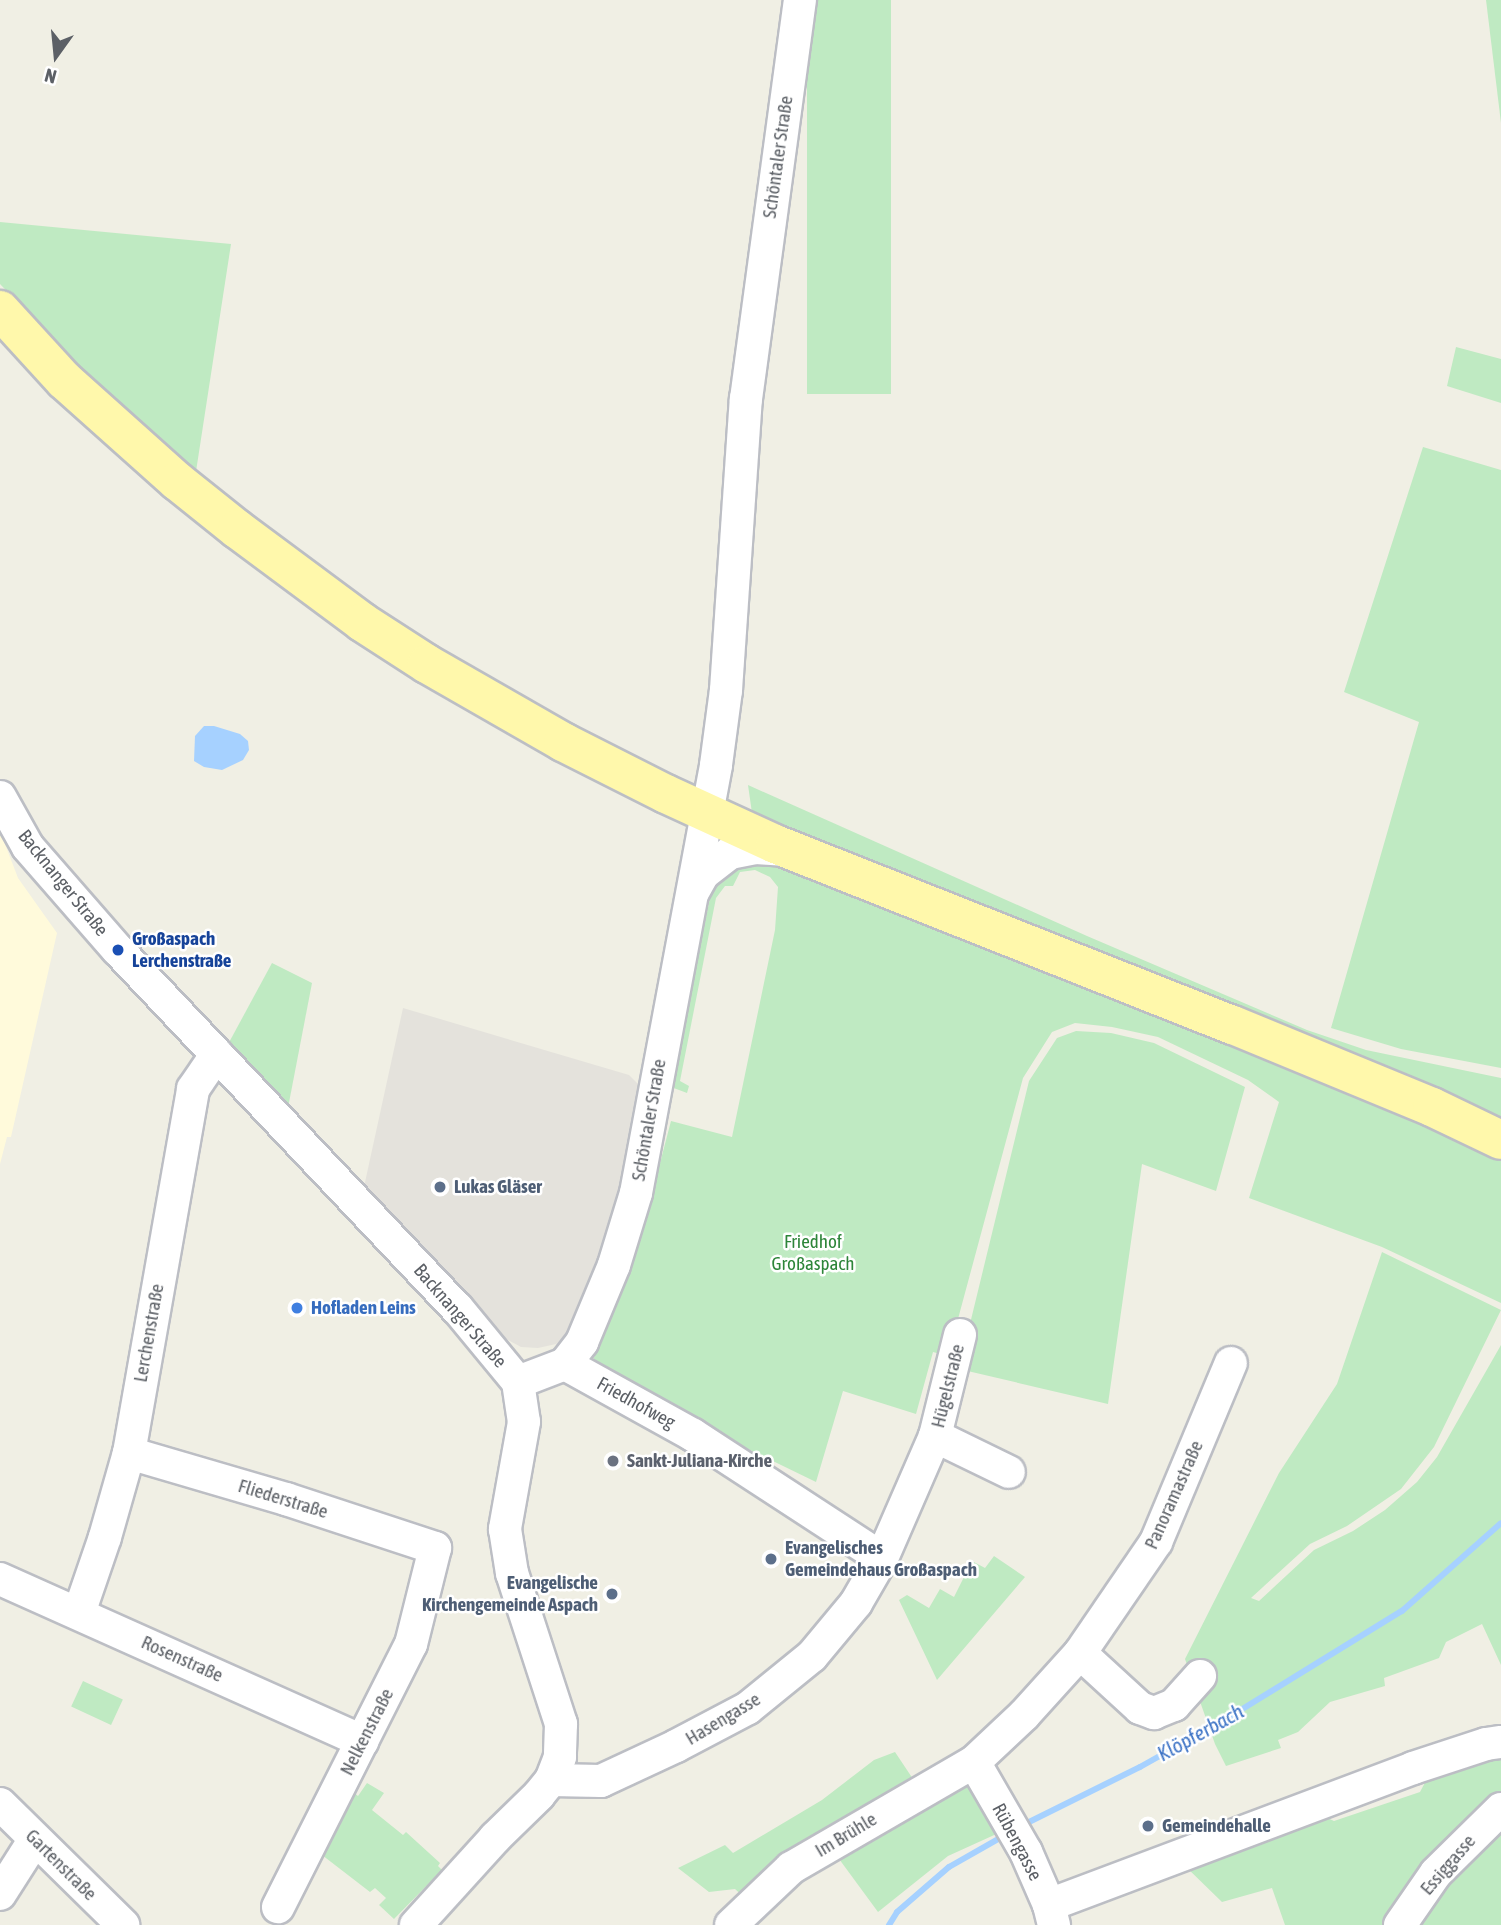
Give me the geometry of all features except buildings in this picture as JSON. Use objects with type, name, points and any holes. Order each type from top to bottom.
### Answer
[{"type":"main road","points":[[0,310],[64,380],[177,481],[362,622],[427,664],[563,742],[706,813],[800,854],[1259,1035],[1432,1107],[1501,1140]]},
{"type":"street","name":"Schöntaler Straße","points":[[565,1364],[593,1322],[636,1193],[692,897],[726,691],[746,399],[800,0]]},
{"type":"street","name":"Backnanger Straße","points":[[0,797],[28,847],[118,950],[457,1308],[517,1382],[524,1422],[505,1529],[512,1573],[561,1724],[560,1756],[551,1780],[416,1925]]},
{"type":"street","points":[[692,897],[704,874],[730,853],[763,848],[800,854]]},
{"type":"street","name":"Lerchenstraße","points":[[79,1613],[105,1537],[129,1453],[193,1089],[217,1054]]},
{"type":"street","name":"Hügelstraße","points":[[881,1558],[935,1436],[960,1335]]},
{"type":"street","name":"Panoramastraße","points":[[974,1762],[1024,1715],[1080,1653],[1156,1542],[1231,1363]]},
{"type":"street","points":[[517,1382],[565,1364]]},
{"type":"street","name":"Friedhofweg","points":[[565,1364],[693,1435],[881,1558]]},
{"type":"street","name":"Hügelstraße","points":[[935,1436],[1009,1472]]},
{"type":"street","name":"Fliederstraße","points":[[129,1453],[286,1499],[435,1548]]},
{"type":"street","name":"Nelkenstraße","points":[[278,1907],[411,1644],[435,1548]]},
{"type":"street","name":"Hasengasse","points":[[551,1780],[580,1783],[601,1780],[676,1746],[748,1708],[812,1656],[856,1603],[881,1558]]},
{"type":"street","name":"Rosenstraße","points":[[0,1579],[362,1741]]},
{"type":"street","points":[[1080,1653],[1140,1708],[1154,1713],[1174,1705],[1199,1676]]},
{"type":"street","points":[[1052,1915],[1413,1769],[1486,1744],[1501,1742]]},
{"type":"street","name":"Rübengasse","points":[[974,1762],[1026,1852],[1052,1915]]},
{"type":"street","name":"Im Brühle","points":[[732,1925],[791,1868],[974,1762]]},
{"type":"street","name":"Gartenstraße","points":[[0,1804],[123,1925]]},
{"type":"street","name":"Essiggasse","points":[[1399,1925],[1436,1873],[1501,1809]]},
{"type":"street","points":[[0,1894],[35,1839]]},
{"type":"shaded area","points":[[0,831],[18,878],[57,933],[11,1137],[7,1137],[0,1164]]},
{"type":"shaded area","points":[[403,1008],[629,1075],[641,1087],[625,1192],[576,1329],[556,1344],[538,1348],[521,1347],[497,1334],[362,1196]]},
{"type":"green space","points":[[807,0],[891,0],[891,394],[807,394]]},
{"type":"green space","points":[[1486,0],[1501,0],[1501,123]]},
{"type":"green space","points":[[0,222],[231,244],[195,478],[130,421],[0,284]]},
{"type":"green space","points":[[1456,347],[1501,359],[1501,403],[1447,386]]},
{"type":"green space","points":[[1423,447],[1501,470],[1501,1068],[1401,1049],[1331,1028],[1419,722],[1344,692]]},
{"type":"green space","points":[[748,785],[1087,936],[1307,1030],[1366,1050],[1501,1078],[1501,1124],[845,860],[752,813]]},
{"type":"green space","name":"Friedhof Großaspach","points":[[779,863],[1501,1154],[1501,1303],[1382,1247],[1249,1198],[1279,1102],[1248,1080],[1158,1037],[1112,1027],[1075,1023],[1052,1032],[1023,1078],[948,1356],[933,1352],[916,1414],[843,1391],[816,1482],[703,1427],[591,1366],[649,1205],[671,1121],[732,1137],[775,930],[778,887],[770,877],[755,870],[740,872],[733,886],[725,886],[716,898],[680,1081],[689,1086],[687,1093],[671,1087],[711,893],[719,875],[735,864]]},
{"type":"green space","points":[[272,963],[312,983],[287,1113],[226,1048]]},
{"type":"green space","points":[[1076,1031],[1111,1033],[1154,1043],[1245,1087],[1216,1191],[1142,1164],[1108,1404],[959,1369],[1029,1081],[1057,1038]]},
{"type":"green space","points":[[1382,1252],[1501,1310],[1434,1447],[1401,1489],[1347,1526],[1310,1544],[1251,1598],[1259,1601],[1314,1550],[1353,1531],[1385,1510],[1417,1482],[1437,1457],[1501,1345],[1501,1665],[1482,1624],[1446,1642],[1439,1658],[1384,1678],[1385,1686],[1330,1702],[1298,1732],[1278,1740],[1281,1748],[1226,1766],[1215,1744],[1185,1659],[1279,1473],[1337,1384]]},
{"type":"green space","points":[[994,1556],[1025,1577],[937,1680],[899,1600],[907,1595],[929,1608],[940,1589],[954,1597],[972,1561],[985,1568]]},
{"type":"green space","points":[[83,1681],[123,1700],[111,1725],[71,1706]]},
{"type":"green space","points":[[895,1752],[913,1779],[746,1899],[735,1889],[709,1892],[678,1868],[725,1845],[733,1853],[822,1800],[874,1760]]},
{"type":"green space","points":[[1501,1755],[1501,1804],[1390,1925],[1285,1925],[1272,1888],[1222,1902],[1183,1864],[1321,1815],[1334,1821],[1420,1792],[1429,1775]]},
{"type":"green space","points":[[367,1783],[384,1793],[372,1810],[403,1835],[406,1832],[440,1863],[438,1866],[442,1870],[394,1919],[379,1905],[386,1898],[375,1888],[370,1892],[322,1855],[346,1786],[358,1796]]},
{"type":"green space","points":[[967,1785],[979,1794],[1003,1831],[948,1856],[878,1912],[831,1848]]},
{"type":"green space","points":[[1501,1819],[1501,1925],[1409,1925]]},
{"type":"water","points":[[204,726],[214,726],[240,734],[248,741],[249,750],[243,760],[222,770],[204,767],[194,761],[195,736]]},
{"type":"waterway","name":"Klöpferbach","points":[[1021,1826],[1140,1767],[1231,1716],[1402,1611],[1501,1523]]},
{"type":"waterway","name":"Klöpferbach","points":[[889,1925],[897,1912],[949,1867],[1005,1835]]},
{"type":"place","name":"Großaspach Lerchenstraße","points":[[118,950]]},
{"type":"place","name":"Lukas Gläser","points":[[440,1187]]},
{"type":"place","name":"Hofladen Leins","points":[[297,1308]]},
{"type":"place","name":"Sankt-Juliana-Kirche","points":[[613,1461]]},
{"type":"place","name":"Evangelisches Gemeindehaus Großaspach","points":[[771,1559]]},
{"type":"place","name":"Evangelische Kirchengemeinde Aspach","points":[[612,1594]]},
{"type":"place","name":"Gemeindehalle","points":[[1148,1826]]}]
